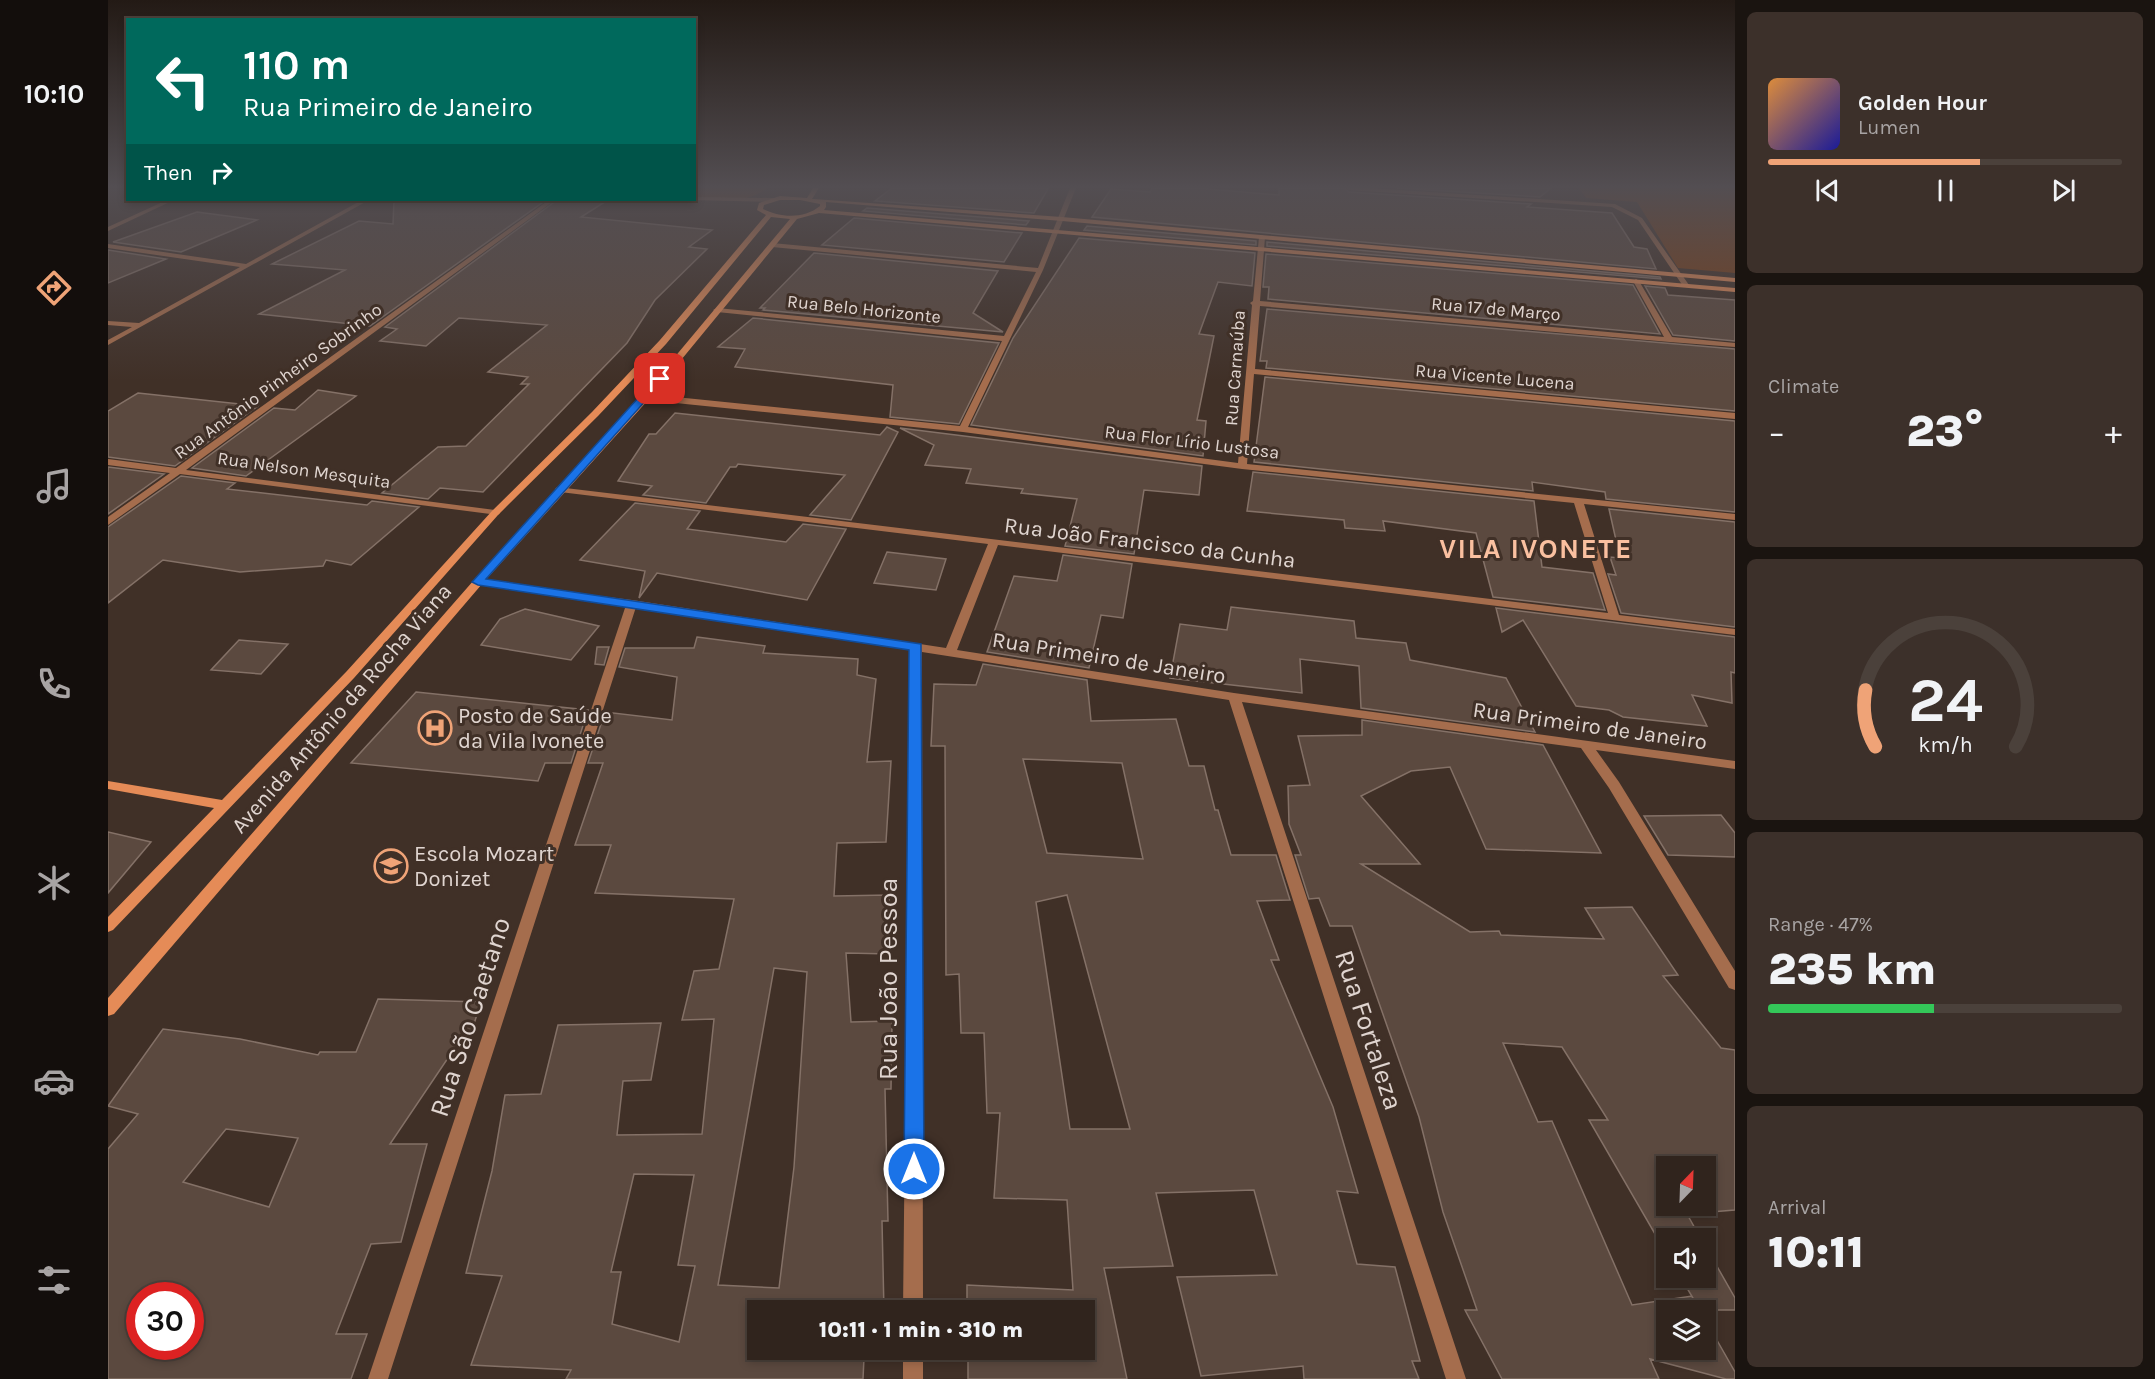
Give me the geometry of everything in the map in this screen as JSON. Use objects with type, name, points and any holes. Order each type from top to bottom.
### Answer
[{"type":"main road","name":"Avenida Antônio da Rocha Viana","points":[[108,926],[350,675],[495,513],[595,414],[655,350],[737,252]]},
{"type":"main road","name":"Avenida Antônio da Rocha Viana","points":[[108,1009],[478,582],[560,489],[646,397],[766,252]]},
{"type":"main road","points":[[1310,252],[1735,290]]},
{"type":"main road","points":[[1430,252],[1735,280]]},
{"type":"main road","points":[[108,785],[226,804]]},
{"type":"street","points":[[152,252],[248,266]]},
{"type":"street","points":[[108,343],[272,252]]},
{"type":"street","name":"Rua Antônio Pinheiro Sobrinho","points":[[108,522],[480,252]]},
{"type":"street","points":[[851,252],[1040,270]]},
{"type":"street","points":[[963,429],[1047,252]]},
{"type":"street","name":"Rua Carnaúba","points":[[1242,466],[1251,371],[1254,303],[1260,252]]},
{"type":"street","points":[[1663,252],[1685,285]]},
{"type":"street","points":[[1636,281],[1670,340]]},
{"type":"street","name":"Rua 17 de Março","points":[[1254,303],[1735,345]]},
{"type":"street","name":"Rua Belo Horizonte","points":[[717,310],[1007,339]]},
{"type":"street","points":[[108,323],[141,326]]},
{"type":"street","name":"Rua Vicente Lucena","points":[[1251,371],[1735,416]]},
{"type":"street","name":"Rua Flor Lírio Lustosa","points":[[646,397],[963,429],[1242,466],[1735,517]]},
{"type":"street","name":"Rua Nelson Mesquita","points":[[108,462],[495,513]]},
{"type":"street","name":"Rua João Francisco da Cunha","points":[[560,489],[1735,632]]},
{"type":"street","points":[[1578,501],[1615,618]]},
{"type":"street","points":[[950,652],[994,543]]},
{"type":"street","name":"Rua Primeiro de Janeiro","points":[[478,582],[632,603],[1234,697],[1735,765]]},
{"type":"street","name":"Rua São Caetano","points":[[378,1379],[632,603]]},
{"type":"street","name":"Rua João Pessoa","points":[[913,1300],[916,647]]},
{"type":"street","name":"Rua Fortaleza","points":[[1234,697],[1456,1379]]},
{"type":"street","points":[[1584,743],[1614,784],[1735,984]]},
{"type":"street","points":[[913,1360],[913,1379]]},
{"type":"shaded area","points":[[1668,252],[1735,252],[1735,273],[1678,268]]},
{"type":"building","points":[[108,252],[166,259],[108,283]]},
{"type":"building","points":[[296,252],[473,252],[370,326],[259,314],[345,270],[272,264]]},
{"type":"building","points":[[486,252],[704,252],[655,300],[627,343],[483,492],[440,488],[428,499],[382,493],[438,447],[466,446],[529,384],[521,384],[528,377],[488,372],[547,325],[459,318],[426,346],[380,341],[397,329],[385,327]]},
{"type":"building","points":[[901,252],[1010,252],[1004,262]]},
{"type":"building","points":[[1070,252],[1255,253],[1252,286],[1218,282],[1199,334],[1214,336],[1197,420],[1206,421],[1203,456],[971,425],[1013,338]]},
{"type":"building","points":[[1343,252],[1383,252],[1660,277],[1661,279]]},
{"type":"building","points":[[1475,252],[1649,252],[1656,269]]},
{"type":"building","points":[[814,253],[998,271],[973,313],[1003,332],[760,308]]},
{"type":"building","points":[[1266,254],[1633,285],[1660,334],[1268,299],[1269,287],[1263,287]]},
{"type":"building","points":[[1645,286],[1665,288],[1668,295],[1735,300],[1735,341],[1673,335]]},
{"type":"building","points":[[1267,309],[1735,349],[1735,411],[1266,368],[1267,361],[1260,361]]},
{"type":"building","points":[[753,318],[999,343],[959,424],[890,417],[893,385],[735,367],[745,349],[718,347]]},
{"type":"building","points":[[1265,377],[1735,421],[1735,512],[1606,499],[1605,492],[1532,482],[1533,491],[1254,462]]},
{"type":"building","points":[[318,390],[356,396],[246,476],[192,468],[274,408],[295,410]]},
{"type":"building","points":[[138,393],[258,406],[175,466],[108,457],[108,411]]},
{"type":"building","points":[[675,413],[880,435],[887,427],[898,432],[851,520],[810,515],[845,475],[738,464],[736,467],[730,467],[706,503],[643,495],[652,486],[618,481],[649,434],[656,434]]},
{"type":"building","points":[[900,428],[1202,466],[1199,495],[1144,490],[1134,554],[1065,546],[1077,499],[1021,493],[1023,489],[966,483],[971,469],[925,465],[934,445]]},
{"type":"building","points":[[108,467],[164,474],[108,514]]},
{"type":"building","points":[[1253,472],[1534,501],[1542,567],[1593,573],[1605,610],[1493,597],[1476,533],[1383,521],[1385,531],[1345,528],[1344,520],[1247,511]]},
{"type":"building","points":[[181,476],[235,483],[227,489],[367,505],[372,501],[419,507],[351,565],[326,560],[323,566],[240,572],[163,560],[108,603],[108,527]]},
{"type":"building","points":[[635,503],[700,511],[687,529],[786,542],[803,524],[846,529],[807,600],[657,573],[639,598],[645,571],[580,560]]},
{"type":"building","points":[[1609,509],[1735,522],[1735,627],[1621,613],[1608,574],[1616,575],[1610,557],[1620,558]]},
{"type":"building","points":[[887,552],[946,559],[936,590],[874,583]]},
{"type":"building","points":[[1063,555],[1132,564],[1123,618],[1101,615],[1089,668],[987,652],[1014,576],[1057,581]]},
{"type":"building","points":[[1231,607],[1354,621],[1356,638],[1406,643],[1410,660],[1506,678],[1535,732],[1361,708],[1359,666],[1300,659],[1302,693],[1170,678],[1180,624],[1227,630]]},
{"type":"building","points":[[1496,608],[1735,637],[1735,673],[1731,672],[1732,703],[1692,695],[1707,726],[1623,717],[1609,710],[1576,706],[1523,620],[1502,632]]},
{"type":"building","points":[[525,609],[599,626],[571,660],[481,645],[500,619]]},
{"type":"building","points":[[697,637],[765,646],[763,653],[858,659],[857,675],[876,679],[867,762],[891,761],[886,842],[837,843],[834,896],[889,895],[891,954],[846,953],[851,1022],[892,1021],[891,1089],[885,1089],[888,1221],[882,1221],[884,1300],[747,1300],[747,1360],[864,1360],[863,1379],[566,1379],[571,1370],[471,1365],[502,1276],[466,1273],[492,1171],[505,1095],[541,1094],[558,1025],[661,1023],[651,1080],[623,1081],[617,1135],[702,1134],[714,1019],[682,1020],[694,971],[719,969],[734,899],[595,893],[611,845],[575,845],[603,763],[588,763],[605,712],[672,720],[677,677],[619,667],[625,648],[694,648]],"holes":[[[774,968],[807,972],[794,1167],[779,1288],[718,1285]],[[634,1174],[694,1175],[678,1265],[695,1266],[679,1342],[612,1324],[621,1272],[611,1272]]]},
{"type":"building","points":[[239,640],[288,644],[261,674],[211,670]]},
{"type":"building","points":[[597,647],[609,647],[604,665],[595,664]]},
{"type":"building","points":[[983,664],[1087,680],[1091,721],[1176,719],[1189,766],[1204,766],[1215,810],[1218,810],[1231,855],[1276,855],[1290,900],[1257,901],[1279,960],[1271,960],[1333,1107],[1358,1193],[1337,1191],[1357,1264],[1395,1267],[1420,1361],[1412,1361],[1419,1379],[1304,1379],[1303,1366],[1201,1376],[1177,1277],[1277,1275],[1254,1190],[1156,1193],[1173,1266],[1104,1268],[1127,1379],[968,1379],[968,1360],[1095,1360],[1095,1300],[967,1300],[967,1285],[1073,1290],[1067,1200],[994,1198],[1000,1113],[987,1113],[984,1033],[961,1033],[959,974],[946,975],[945,746],[931,746],[934,684],[976,685]],"holes":[[[1023,759],[1122,763],[1143,859],[1047,853]],[[1067,895],[1130,1129],[1070,1129],[1036,902]]]},
{"type":"building","points":[[416,692],[588,710],[571,763],[545,763],[538,781],[351,763]]},
{"type":"building","points":[[1362,720],[1543,745],[1601,853],[1486,849],[1450,767],[1411,771],[1361,796],[1420,864],[1361,864],[1470,932],[1499,931],[1501,935],[1604,939],[1585,908],[1632,907],[1678,975],[1663,976],[1721,1048],[1735,1050],[1735,1210],[1716,1212],[1716,1156],[1656,1156],[1656,1216],[1688,1216],[1695,1228],[1656,1228],[1656,1236],[1589,1120],[1608,1120],[1562,1047],[1503,1043],[1538,1122],[1552,1121],[1632,1305],[1656,1301],[1656,1360],[1716,1360],[1716,1339],[1735,1372],[1735,1379],[1726,1379],[1650,1359],[1659,1379],[1502,1379],[1465,1310],[1477,1310],[1443,1212],[1419,1117],[1352,926],[1330,926],[1319,898],[1309,899],[1295,855],[1301,855],[1289,824],[1288,786],[1310,785],[1298,736],[1362,735]]},
{"type":"building","points":[[1721,815],[1735,833],[1735,857],[1668,855],[1644,816]]},
{"type":"building","points":[[108,832],[151,842],[108,893]]},
{"type":"building","points":[[378,999],[481,1002],[465,1052],[452,1052],[390,1144],[427,1144],[401,1242],[371,1244],[336,1334],[367,1334],[351,1379],[108,1379],[108,1149],[138,1114],[108,1106],[163,1029],[240,1039],[318,1055],[320,1052],[356,1052]],"holes":[[[226,1129],[298,1138],[269,1207],[183,1182]]]},
{"type":"building","points":[[1716,1265],[1735,1298],[1735,1310],[1716,1310],[1716,1300],[1694,1300],[1687,1288],[1716,1288]]},
{"type":"building","points":[[1692,1296],[1694,1300],[1665,1300]]},
{"type":"place","name":"Posto de Saúde da Vila Ivonete","points":[[435,728]]},
{"type":"place","name":"Escola Mozart Donizet","points":[[391,866]]},
{"type":"district","name":"VILA IVONETE","points":[[1536,548]]},
{"type":"route","points":[[660,379],[478,582],[632,603],[916,647],[914,1169]]}]
